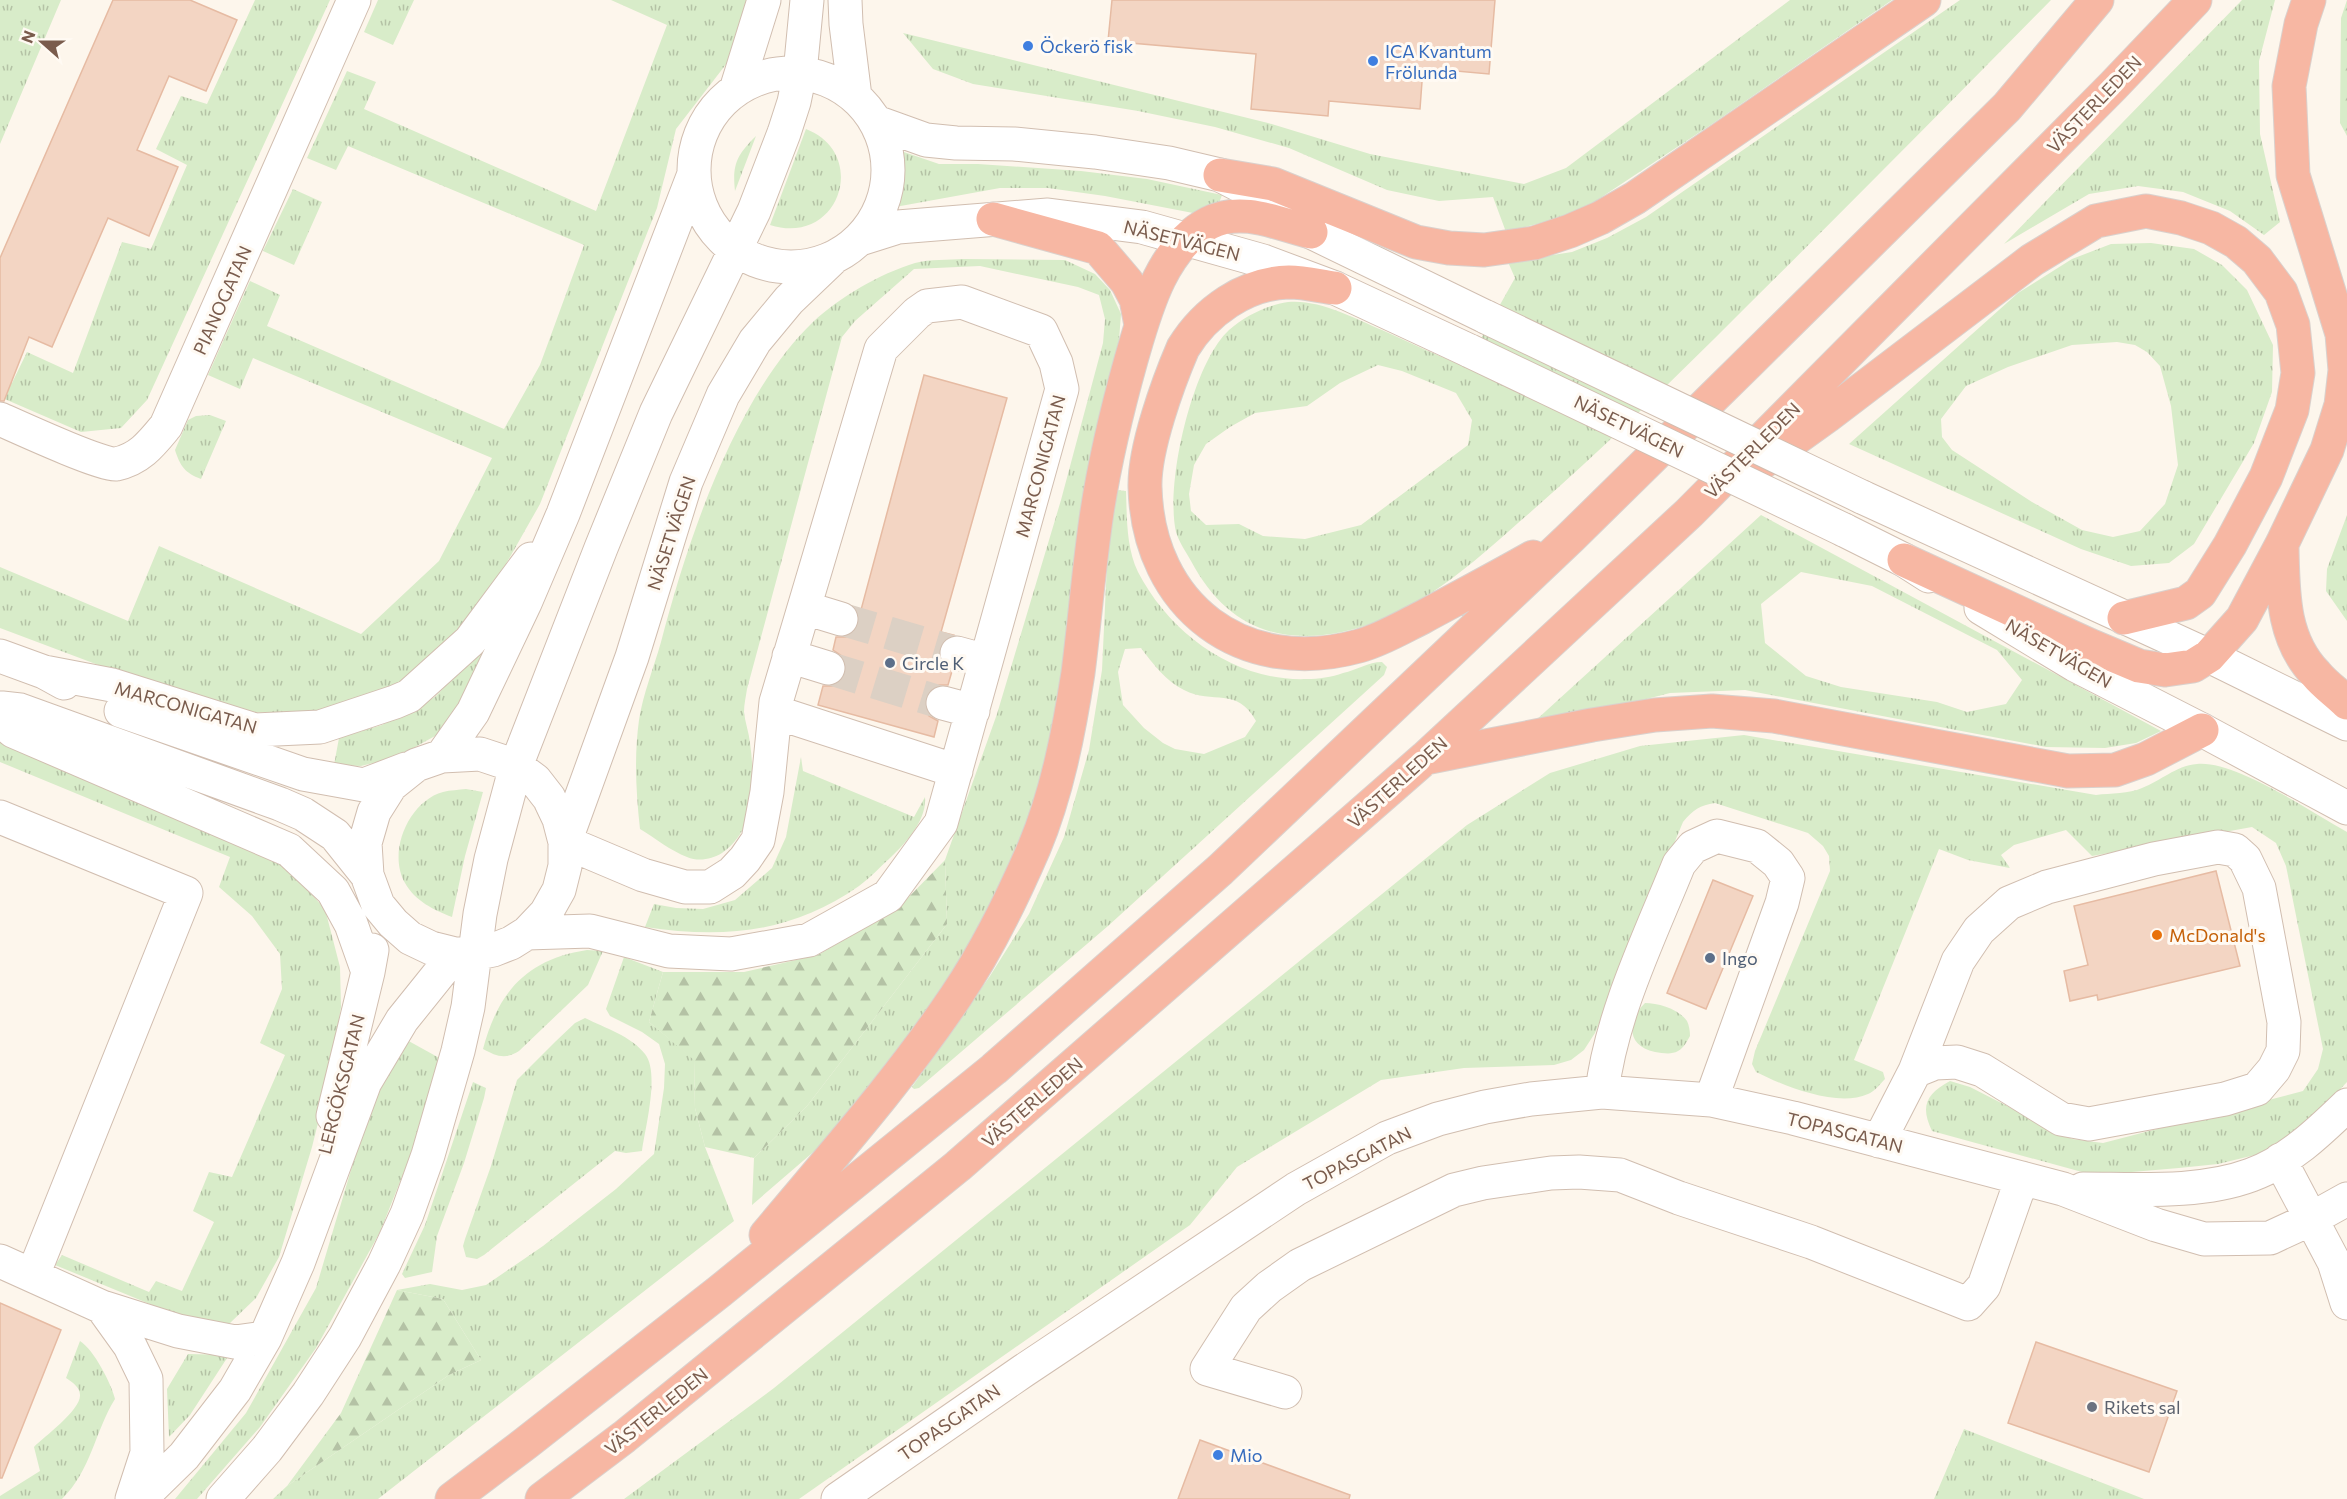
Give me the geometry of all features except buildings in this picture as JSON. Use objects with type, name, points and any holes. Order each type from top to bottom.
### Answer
[{"type":"highway","points":[[1220,175],[1273,184],[1416,242],[1449,248],[1484,250],[1534,243],[1600,218],[1635,198],[1924,0]]},
{"type":"highway","points":[[452,1499],[720,1291],[994,1069],[1202,885],[1571,537],[2007,106],[2097,0]]},
{"type":"highway","name":"VÄSTERLEDEN","points":[[542,1499],[624,1437],[958,1166],[1425,758],[1689,513],[2195,0]]},
{"type":"highway","points":[[1904,560],[2139,666],[2165,670],[2193,666],[2209,656],[2242,619],[2282,544],[2327,450],[2341,405],[2345,370],[2342,334],[2293,175],[2289,86],[2301,24],[2309,0]]},
{"type":"highway","points":[[1689,513],[1827,416],[2032,260],[2070,235],[2096,221],[2146,211],[2181,218],[2211,228],[2236,242],[2257,260],[2281,292],[2293,325],[2298,373],[2292,410],[2265,477],[2230,545],[2200,593],[2186,603],[2124,618]]},
{"type":"highway","points":[[720,1291],[889,1087],[956,996],[1007,908],[1026,866],[1060,767],[1077,674],[1101,486],[1112,428],[1141,325],[1160,278],[1187,238],[1226,216],[1250,216],[1311,232]]},
{"type":"highway","points":[[993,219],[1098,248],[1128,282],[1136,299],[1141,325]]},
{"type":"highway","points":[[1335,288],[1289,282],[1259,287],[1215,309],[1192,333],[1176,364],[1148,453],[1145,485],[1151,537],[1168,578],[1182,599],[1198,615],[1231,637],[1264,649],[1311,653],[1360,646],[1386,636],[1571,537]]},
{"type":"highway","points":[[2282,544],[2283,591],[2287,624],[2300,653],[2315,674],[2347,703]]},
{"type":"highway","points":[[1425,758],[1592,725],[1655,715],[1712,711],[1774,716],[2068,771],[2115,770],[2146,759],[2202,730]]},
{"type":"street","name":"PIANOGATAN","points":[[0,419],[81,454],[114,464],[144,452],[159,435],[166,426],[354,0]]},
{"type":"street","points":[[736,90],[764,0]]},
{"type":"street","points":[[223,1499],[267,1449],[308,1394],[345,1337],[402,1224],[428,1155],[449,1089],[468,1007],[464,954],[516,766],[600,548],[656,413],[754,211],[784,133],[800,73],[807,0]]},
{"type":"street","points":[[845,0],[855,97]]},
{"type":"street","points":[[429,760],[473,712],[500,660],[563,514],[694,174],[697,150],[705,127],[718,106],[736,90],[767,77],[800,73],[820,77],[839,85],[855,97],[876,122],[885,145],[888,170],[886,187],[875,219],[847,248],[809,266],[783,267],[758,262],[735,249],[718,235],[706,217],[698,196],[694,174]]},
{"type":"street","name":"NÄSETVÄGEN","points":[[876,122],[926,140],[1014,144],[1095,152],[1169,163],[1220,175],[1280,206],[1311,232],[1862,497],[2209,656],[2347,724]]},
{"type":"street","name":"NÄSETVÄGEN","points":[[565,842],[632,657],[686,482],[723,395],[755,341],[789,300],[847,248],[898,227],[1048,215],[1142,227],[1187,238],[1263,261],[1335,288],[1904,560],[2075,665],[2347,808]]},
{"type":"street","name":"MARCONIGATAN","points":[[527,933],[590,931],[669,951],[731,954],[809,940],[888,896],[941,823],[957,771],[958,707],[971,657],[1062,389],[1056,363],[1041,331],[962,302],[927,306],[881,349],[789,656],[775,712],[758,840],[732,873],[710,887],[685,887],[643,875],[565,842]]},
{"type":"street","name":"MARCONIGATAN","points":[[44,672],[111,685],[255,730],[320,727],[409,696],[470,641],[563,514]]},
{"type":"street","points":[[805,608],[841,619]]},
{"type":"street","name":"MARCONIGATAN","points":[[0,656],[44,672],[110,707],[303,774],[363,785],[429,760],[480,754],[516,766]]},
{"type":"street","points":[[789,656],[828,668]]},
{"type":"street","points":[[0,707],[20,710],[303,814],[335,835],[393,923],[410,938],[431,948],[464,954],[493,950],[527,933],[546,913],[559,890],[565,866],[565,842],[559,819],[549,798],[534,780],[516,766]]},
{"type":"street","points":[[775,712],[957,771]]},
{"type":"street","points":[[0,720],[13,731],[289,850],[333,891],[351,924],[368,972]]},
{"type":"street","name":"LERGÖKSGATAN","points":[[298,1263],[368,972],[373,890],[365,843],[374,812],[391,785],[429,760]]},
{"type":"street","points":[[0,817],[186,893],[33,1275]]},
{"type":"street","points":[[1602,1092],[1606,1058],[1620,1014],[1679,864],[1693,847],[1717,836],[1758,846],[1778,863],[1788,878],[1782,903],[1711,1100]]},
{"type":"street","points":[[1879,1141],[1915,1071],[1958,961],[1979,930],[2009,903],[2047,887],[2154,859],[2218,847],[2235,850],[2245,859],[2259,888],[2284,1022],[2283,1051],[2274,1069],[2257,1089],[2225,1099],[2089,1124],[2061,1119],[1982,1070],[1957,1062],[1935,1063],[1915,1071]]},
{"type":"street","name":"LERGÖKSGATAN","points":[[140,1499],[184,1456],[235,1390],[265,1338],[298,1263],[365,1082],[402,1020],[464,954]]},
{"type":"street","name":"TOPASGATAN","points":[[838,1499],[1023,1371],[1296,1189],[1387,1138],[1438,1119],[1485,1107],[1531,1099],[1602,1092],[1711,1100],[2063,1189],[2156,1225],[2204,1239],[2270,1238],[2311,1220],[2347,1200]]},
{"type":"street","name":"TOPASGATAN","points":[[2063,1189],[2163,1189],[2214,1183],[2251,1175],[2280,1160],[2315,1136],[2347,1105]]},
{"type":"street","points":[[2280,1160],[2334,1262],[2347,1302]]},
{"type":"street","points":[[1285,1392],[1207,1369],[1246,1308],[1269,1287],[1300,1265],[1454,1190],[1483,1183],[1551,1173],[1580,1172],[1620,1175],[1679,1198],[1811,1242],[1968,1304],[1984,1286],[2022,1178]]},
{"type":"street","points":[[0,1261],[102,1307],[178,1331],[235,1342],[265,1338]]},
{"type":"street","points":[[102,1307],[130,1346],[146,1379],[147,1453],[132,1499]]},
{"type":"green space","points":[[0,0],[61,0],[0,144]]},
{"type":"green space","points":[[255,0],[330,0],[147,400],[121,428],[81,432],[0,397],[0,378],[12,383],[27,352],[73,373],[122,242],[151,249],[187,165],[156,149],[181,96],[207,104]]},
{"type":"green space","points":[[378,0],[414,0],[393,45],[364,32]]},
{"type":"green space","points":[[611,0],[746,0],[740,37],[727,63],[676,129],[657,208],[540,504],[498,578],[458,634],[410,679],[348,707],[294,714],[246,712],[202,704],[0,628],[0,567],[128,621],[159,546],[361,634],[439,561],[492,458],[253,358],[240,389],[208,375],[250,281],[280,295],[267,326],[504,429],[540,365],[584,245],[348,146],[336,170],[307,158],[347,71],[376,82],[364,109],[596,211],[667,25]]},
{"type":"green space","points":[[1790,0],[1892,0],[1576,214],[1506,232],[1493,197],[1439,201],[1387,190],[1289,148],[1215,127],[1138,111],[973,84],[933,69],[903,33],[1268,123],[1370,154],[1524,184],[1566,168]]},
{"type":"green space","points":[[1960,0],[2051,0],[1799,255],[1603,447],[1491,547],[1446,583],[1422,599],[1370,624],[1317,636],[1294,636],[1253,625],[1235,614],[1219,600],[1204,582],[1177,536],[1174,485],[1184,426],[1193,396],[1216,346],[1229,330],[1264,308],[1288,302],[1312,303],[1348,315],[1465,367],[1515,278],[1508,262],[1572,252],[1607,238],[1646,217]],"holes":[[[1378,365],[1402,371],[1456,393],[1472,420],[1468,445],[1361,525],[1305,539],[1263,536],[1239,524],[1206,525],[1191,511],[1189,494],[1194,465],[1206,444],[1230,427],[1255,413],[1307,406],[1340,383]]]},
{"type":"green space","points":[[2242,0],[2275,0],[2259,61],[2260,134],[2280,222],[2264,235],[2230,211],[2183,192],[2138,186],[2089,194],[2004,244]]},
{"type":"green space","points":[[2347,0],[2347,136],[2340,123],[2341,18]]},
{"type":"green space","points":[[806,129],[826,141],[837,158],[841,176],[838,195],[829,211],[814,223],[794,228],[770,225]]},
{"type":"green space","points":[[756,136],[735,191],[734,174],[737,160]]},
{"type":"green space","points":[[901,151],[939,164],[978,164],[1081,171],[1147,179],[1222,195],[1219,203],[1193,213],[1105,196],[1048,188],[1000,188],[895,207],[901,180]]},
{"type":"green space","points":[[293,189],[322,202],[294,265],[263,251]]},
{"type":"green space","points":[[2151,243],[2194,249],[2222,265],[2247,290],[2273,345],[2272,392],[2254,443],[2194,544],[2169,563],[2131,566],[2081,549],[1849,444],[2018,293],[2072,259],[2111,244]],"holes":[[[2117,342],[2135,345],[2147,352],[2160,366],[2171,406],[2178,465],[2165,504],[2140,531],[2113,537],[2082,530],[2032,502],[1952,450],[1942,437],[1941,419],[1966,386],[2008,367],[2072,345]]]},
{"type":"green space","points":[[964,259],[1065,260],[1095,274],[1110,290],[1121,314],[1119,340],[1097,431],[1061,689],[1045,772],[1016,860],[966,955],[899,1051],[857,1105],[818,1148],[752,1205],[754,1158],[807,1106],[947,924],[945,860],[997,714],[1061,500],[1103,343],[1105,319],[1099,295],[1078,287],[980,266],[914,269],[855,321],[842,337],[747,689],[744,712],[753,773],[748,818],[742,831],[722,853],[705,859],[692,859],[640,829],[636,761],[641,710],[700,515],[738,429],[760,389],[785,353],[813,322],[848,295],[874,280],[915,263]]},
{"type":"green space","points":[[210,415],[226,421],[201,479],[184,468],[175,450],[188,420],[196,416]]},
{"type":"green space","points":[[1116,490],[1126,491],[1131,552],[1138,572],[1152,595],[1187,634],[1208,650],[1231,663],[1281,678],[1307,679],[1334,676],[1377,662],[1382,662],[1387,667],[1384,675],[1108,926],[919,1088],[914,1089],[912,1087],[990,976],[1029,914],[1064,837],[1089,750],[1102,670],[1108,543]],"holes":[[[1141,648],[1155,666],[1178,687],[1195,694],[1233,700],[1249,710],[1256,721],[1245,737],[1204,754],[1175,749],[1144,728],[1123,705],[1118,672],[1125,649]]]},
{"type":"green space","points":[[1761,515],[2161,731],[2136,743],[2105,748],[2046,747],[1745,690],[1670,693],[1615,707],[1535,721]],"holes":[[[1801,572],[1872,586],[1997,650],[2022,680],[2006,704],[1967,712],[1937,702],[1841,687],[1806,676],[1765,643],[1761,604]]]},
{"type":"green space","points":[[2347,515],[2347,621],[2326,591],[2327,569]]},
{"type":"green space","points":[[507,621],[454,720],[435,736],[397,757],[361,766],[334,765],[339,738],[382,725],[435,697]]},
{"type":"green space","points":[[0,735],[265,853],[294,875],[325,909],[340,967],[341,1007],[329,1079],[312,1147],[279,1257],[256,1298],[230,1323],[206,1323],[174,1314],[55,1265],[62,1255],[149,1292],[156,1281],[182,1291],[214,1222],[193,1211],[209,1172],[232,1177],[285,1055],[260,1043],[282,989],[280,954],[252,916],[219,887],[230,857],[0,762]]},
{"type":"green space","points":[[1744,735],[2096,795],[2137,790],[2189,765],[2213,765],[2252,778],[2294,801],[2347,832],[2347,1082],[2310,1121],[2259,1154],[2218,1164],[2179,1168],[2108,1174],[2082,1172],[1932,1131],[1928,1122],[1926,1108],[1931,1096],[1950,1081],[1970,1087],[2072,1139],[2103,1143],[2303,1091],[2318,1069],[2323,1049],[2286,866],[2276,843],[2252,827],[2092,856],[2066,830],[2014,845],[2001,855],[2010,868],[1968,860],[1939,849],[1854,1060],[1883,1072],[1885,1079],[1868,1094],[1855,1098],[1841,1098],[1811,1094],[1768,1078],[1756,1072],[1752,1064],[1755,1051],[1830,871],[1829,856],[1823,846],[1808,833],[1715,803],[1705,805],[1690,814],[1683,822],[1595,1033],[1584,1050],[1571,1060],[1554,1065],[1464,1068],[1381,1080],[1237,1167],[1190,1225],[799,1499],[624,1499],[774,1388],[1467,825],[1550,773],[1640,746]]},
{"type":"green space","points":[[801,757],[803,771],[914,817],[925,797],[923,814],[914,831],[896,852],[863,883],[834,902],[783,923],[730,932],[674,931],[645,927],[654,904],[703,909],[735,900],[772,868],[786,837]]},
{"type":"green space","points":[[466,789],[483,792],[465,856],[452,917],[432,908],[409,889],[400,871],[400,843],[411,817],[431,797],[443,792]]},
{"type":"green space","points":[[945,860],[947,924],[807,1106],[754,1158],[705,1147],[695,1108],[694,1060],[649,1022],[663,972],[744,972],[818,955],[899,907]]},
{"type":"green space","points":[[587,950],[603,951],[588,985],[519,1051],[501,1056],[483,1049],[497,1011],[518,982],[532,970],[548,961],[566,954]]},
{"type":"green space","points":[[624,957],[663,972],[649,1022],[694,1059],[695,1108],[705,1147],[734,1221],[378,1499],[273,1499],[287,1486],[449,1375],[481,1360],[443,1299],[397,1290],[430,1284],[462,1290],[486,1285],[543,1246],[616,1189],[654,1154],[664,1088],[665,1064],[659,1044],[642,1032],[610,1016],[606,1009]]},
{"type":"green space","points":[[1645,1003],[1668,1008],[1679,1013],[1687,1021],[1690,1036],[1680,1050],[1670,1053],[1655,1052],[1646,1049],[1634,1039],[1632,1032],[1635,1017]]},
{"type":"green space","points":[[585,1018],[633,1042],[645,1054],[649,1063],[651,1087],[642,1151],[626,1153],[615,1151],[484,1255],[477,1259],[466,1257],[463,1246],[465,1239],[491,1166],[517,1080],[575,1023]]},
{"type":"green space","points":[[405,1039],[443,1060],[421,1129],[380,1232],[316,1348],[260,1427],[197,1499],[175,1499],[246,1413],[316,1288],[375,1089]]},
{"type":"green space","points":[[473,1082],[486,1088],[484,1098],[464,1163],[437,1236],[432,1272],[405,1278],[402,1274],[425,1225]]},
{"type":"green space","points":[[397,1290],[443,1299],[481,1360],[449,1375],[287,1486],[341,1413]]},
{"type":"green space","points":[[80,1341],[101,1367],[115,1399],[80,1476],[62,1499],[0,1499],[0,1496],[40,1471],[34,1447],[69,1415],[79,1401],[79,1390],[66,1378]]},
{"type":"green space","points":[[188,1354],[229,1355],[190,1415],[169,1437],[167,1389]]},
{"type":"green space","points":[[1964,1429],[2144,1499],[1934,1499]]},
{"type":"tunnel","points":[[841,619],[957,653]]},
{"type":"tunnel","points":[[828,668],[943,703]]},
{"type":"place","name":"Öckerö fisk","points":[[1028,46]]},
{"type":"place","name":"ICA Kvantum Frölunda","points":[[1373,61]]},
{"type":"place","name":"Circle K","points":[[890,663]]},
{"type":"place","name":"McDonald's","points":[[2157,935]]},
{"type":"place","name":"Ingo","points":[[1710,958]]},
{"type":"place","name":"Rikets sal","points":[[2092,1407]]},
{"type":"place","name":"Mio","points":[[1218,1455]]}]
